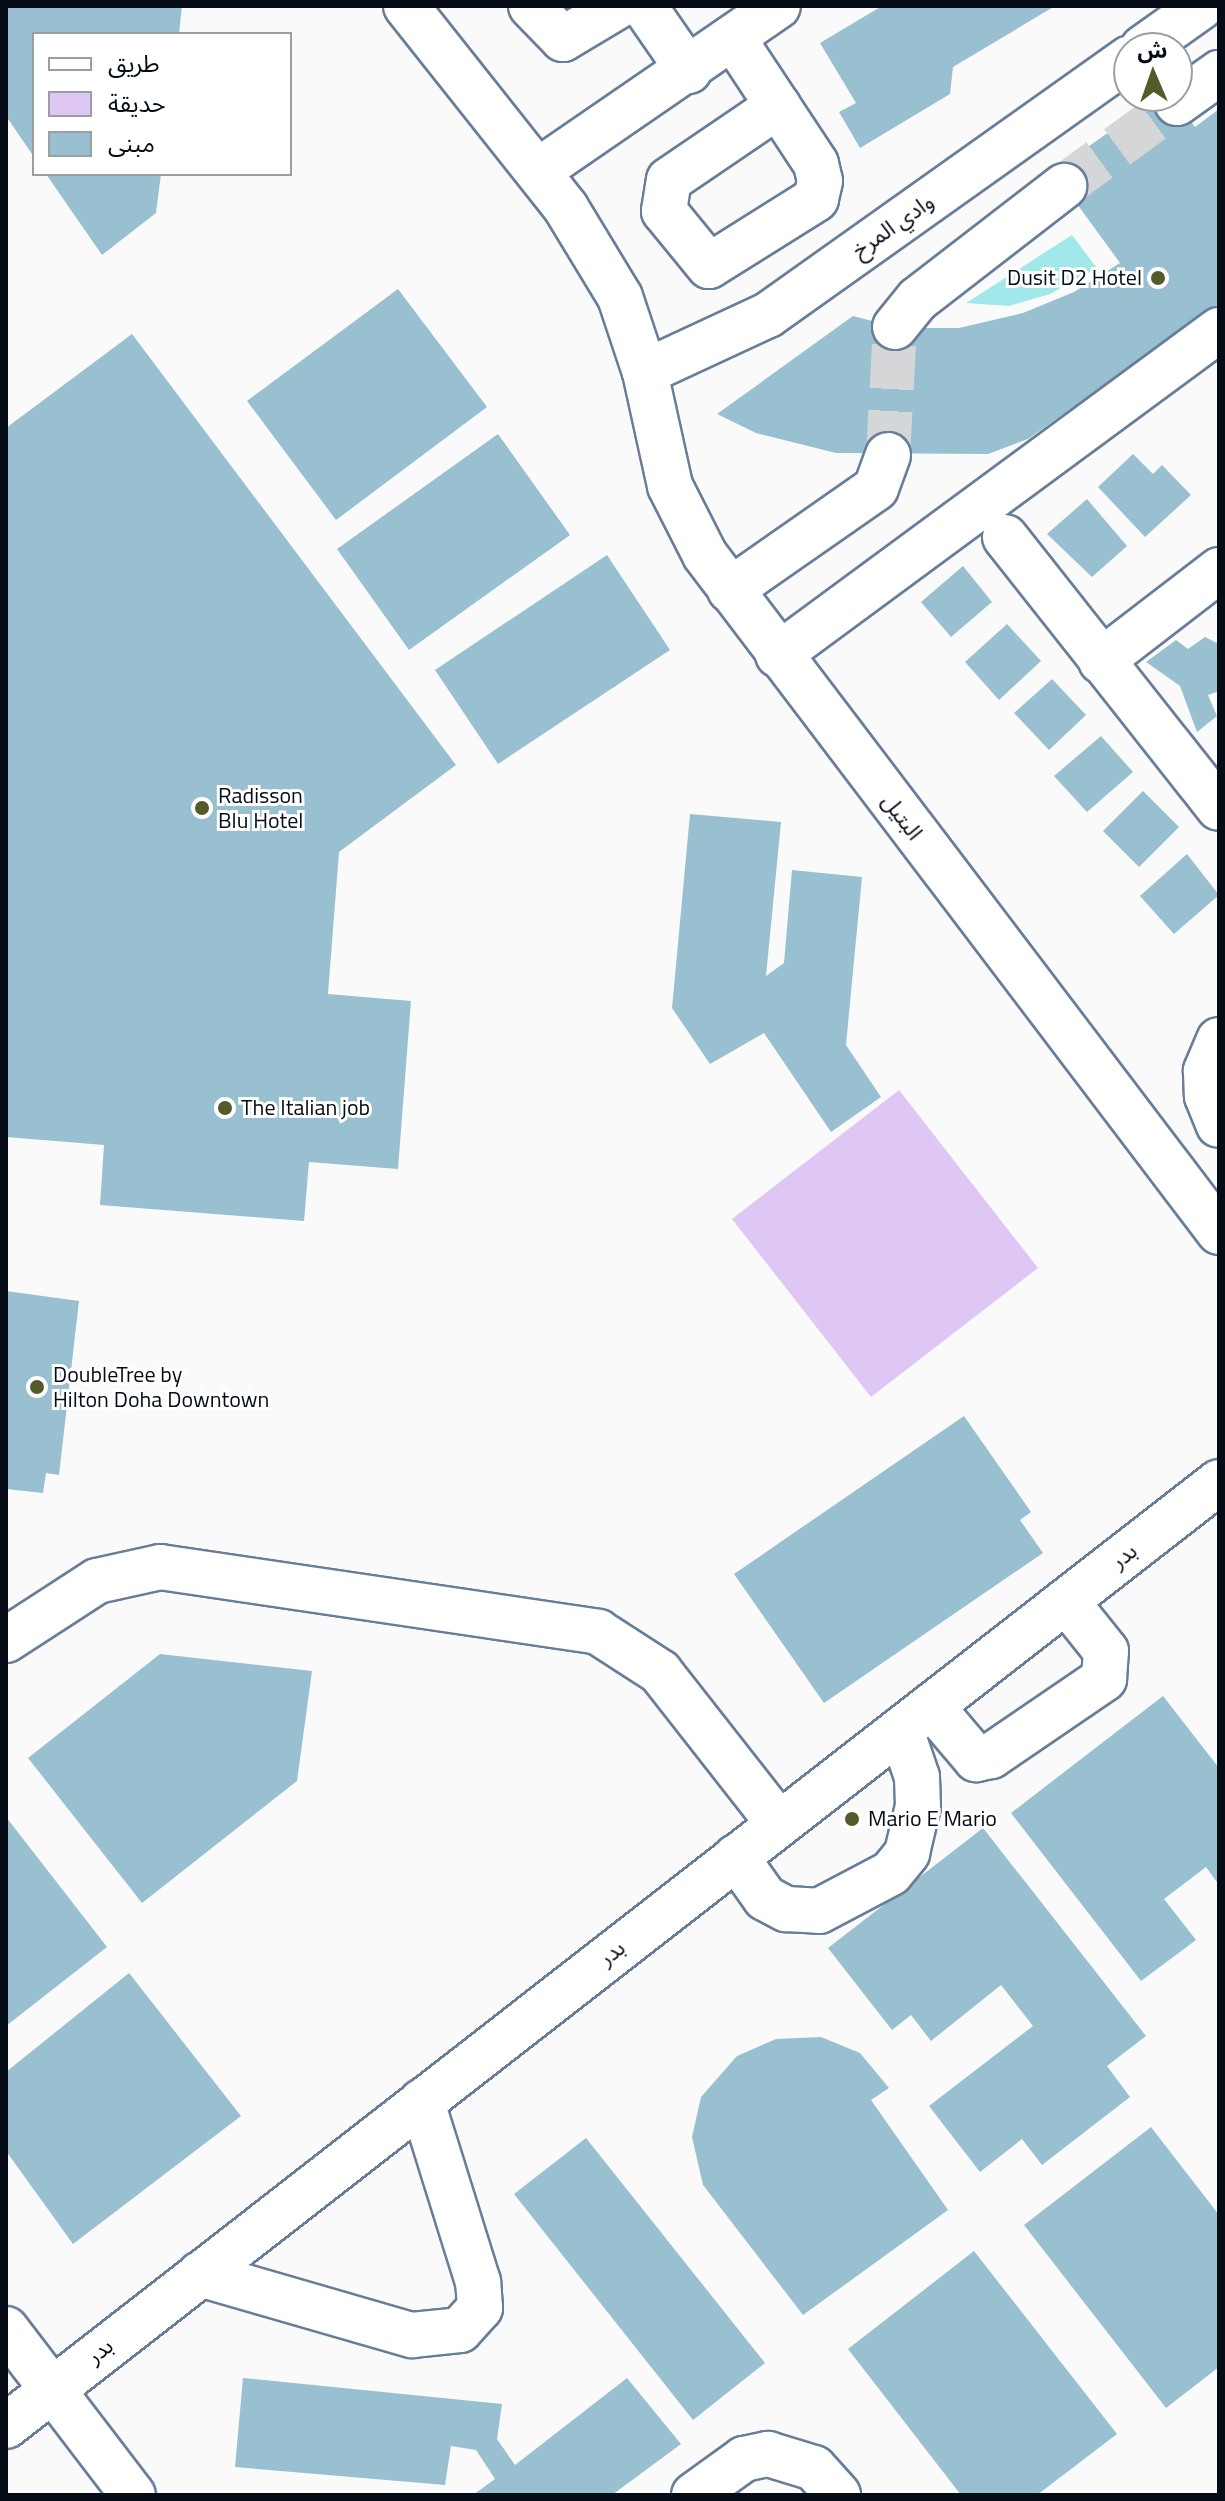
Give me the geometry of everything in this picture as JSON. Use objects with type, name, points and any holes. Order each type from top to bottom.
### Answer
[{"type":"street","name":"البتيل","points":[[406,6],[538,171],[620,297],[645,372],[670,486],[685,522],[730,590],[1219,1232]]},
{"type":"street","points":[[531,6],[563,39],[618,6]]},
{"type":"street","points":[[644,6],[689,71]]},
{"type":"street","points":[[538,171],[735,41],[778,6]]},
{"type":"street","points":[[1165,32],[1202,6]]},
{"type":"street","points":[[735,41],[778,106]]},
{"type":"street","name":"وادي المرخ","points":[[645,372],[768,315],[1113,69]]},
{"type":"street","points":[[1193,92],[1219,73]]},
{"type":"street","points":[[895,327],[918,299],[1064,186]]},
{"type":"street","points":[[778,655],[1219,330]]},
{"type":"street","points":[[730,590],[876,488],[888,455]]},
{"type":"street","points":[[1005,537],[1219,808]]},
{"type":"street","points":[[1101,661],[1219,570]]},
{"type":"street","points":[[1219,1040],[1206,1071],[1207,1096],[1219,1125]]},
{"type":"street","name":"بدر","points":[[6,2426],[1219,1482]]},
{"type":"street","points":[[7,1638],[97,1581],[160,1567],[574,1626],[621,1642],[660,1672],[779,1824]]},
{"type":"street","points":[[916,1718],[976,1759],[991,1756],[1104,1679],[1106,1651],[1066,1601]]},
{"type":"street","points":[[736,1857],[765,1898],[786,1909],[819,1911],[891,1873],[907,1853],[918,1806],[916,1718]]},
{"type":"street","points":[[200,2274],[412,2335],[460,2330],[480,2308],[478,2282],[422,2102]]},
{"type":"street","points":[[6,2329],[49,2391],[133,2495]]},
{"type":"street","points":[[694,2495],[744,2459],[768,2454],[814,2468],[838,2495]]},
{"type":"green space","points":[[899,1090],[1038,1268],[871,1397],[732,1219]]},
{"type":"water","points":[[1072,235],[1097,268],[1050,294],[1009,306],[966,303]]},
{"type":"building","points":[[6,6],[182,6],[179,32],[32,32],[32,154],[6,116]]},
{"type":"building","points":[[882,6],[1055,6],[953,67],[950,94],[860,148],[839,112],[856,103],[820,43]]},
{"type":"building","name":"Dusit D2 Hotel","points":[[1219,109],[1219,304],[1028,439],[988,454],[836,453],[756,433],[717,414],[853,316],[899,328],[959,328],[1023,313],[1074,292],[1120,263],[1053,171],[1138,112],[1184,112],[1195,127]]},
{"type":"building","points":[[47,176],[161,176],[156,213],[102,255]]},
{"type":"building","points":[[398,289],[487,407],[336,520],[247,401]]},
{"type":"building","name":"Radisson Blu Hotel","points":[[132,334],[456,765],[339,852],[328,994],[411,1001],[398,1169],[309,1162],[304,1221],[100,1205],[104,1145],[6,1137],[6,428]]},
{"type":"building","points":[[498,434],[570,535],[409,650],[337,549]]},
{"type":"building","points":[[1133,454],[1153,474],[1162,465],[1191,495],[1145,537],[1098,487]]},
{"type":"building","points":[[1087,499],[1127,546],[1092,577],[1047,534]]},
{"type":"building","points":[[607,555],[670,650],[498,764],[435,670]]},
{"type":"building","points":[[963,566],[992,602],[951,637],[921,602]]},
{"type":"building","points":[[1007,624],[1041,661],[999,700],[965,662]]},
{"type":"building","points":[[1205,637],[1219,644],[1219,691],[1208,695],[1217,716],[1197,732],[1180,686],[1146,662],[1176,640],[1188,649]]},
{"type":"building","points":[[1052,679],[1086,715],[1049,750],[1014,713]]},
{"type":"building","points":[[1101,736],[1133,772],[1087,812],[1054,776]]},
{"type":"building","points":[[1143,791],[1179,827],[1139,867],[1103,831]]},
{"type":"building","points":[[690,814],[781,822],[766,976],[784,963],[792,870],[862,877],[846,1045],[881,1097],[831,1132],[764,1033],[710,1064],[672,1008]]},
{"type":"building","points":[[1187,854],[1219,895],[1174,934],[1140,896]]},
{"type":"building","name":"DoubleTree by Hilton Doha Downtown","points":[[6,1291],[79,1301],[59,1475],[46,1473],[43,1493],[6,1489]]},
{"type":"building","points":[[964,1416],[1031,1512],[1020,1520],[1043,1553],[824,1703],[734,1574]]},
{"type":"building","points":[[160,1654],[312,1671],[297,1781],[142,1903],[28,1758]]},
{"type":"building","points":[[1163,1696],[1219,1768],[1219,1885],[1206,1867],[1164,1899],[1196,1940],[1141,1981],[1011,1813]]},
{"type":"building","points":[[6,1817],[107,1947],[6,2026]]},
{"type":"building","points":[[983,1828],[1146,2036],[1107,2066],[1130,2097],[1042,2165],[1022,2139],[980,2172],[929,2106],[1033,2026],[1001,1985],[931,2041],[911,2015],[892,2030],[828,1948]]},
{"type":"building","points":[[129,1973],[241,2116],[73,2244],[6,2151],[6,2072]]},
{"type":"building","points":[[821,2037],[860,2053],[889,2088],[871,2100],[948,2210],[803,2315],[703,2185],[692,2137],[701,2097],[737,2056],[776,2039]]},
{"type":"building","points":[[1151,2127],[1219,2215],[1219,2367],[1166,2408],[1024,2225]]},
{"type":"building","points":[[586,2138],[765,2363],[693,2420],[514,2194]]},
{"type":"building","points":[[974,2251],[1117,2434],[1037,2495],[961,2495],[848,2349]]},
{"type":"building","points":[[243,2378],[502,2404],[497,2439],[515,2465],[627,2378],[681,2444],[612,2495],[473,2495],[495,2479],[476,2450],[451,2446],[445,2485],[235,2467]]},
{"type":"tunnel","points":[[1064,186],[1165,112]]},
{"type":"tunnel","points":[[888,455],[895,327]]},
{"type":"place","name":"Dusit D2 Hotel","points":[[1158,278]]},
{"type":"place","name":"Radisson Blu Hotel","points":[[202,808]]},
{"type":"place","name":"The Italian job","points":[[225,1108]]},
{"type":"place","name":"DoubleTree by Hilton Doha Downtown","points":[[37,1387]]},
{"type":"place","name":"Mario E Mario","points":[[852,1819]]}]
